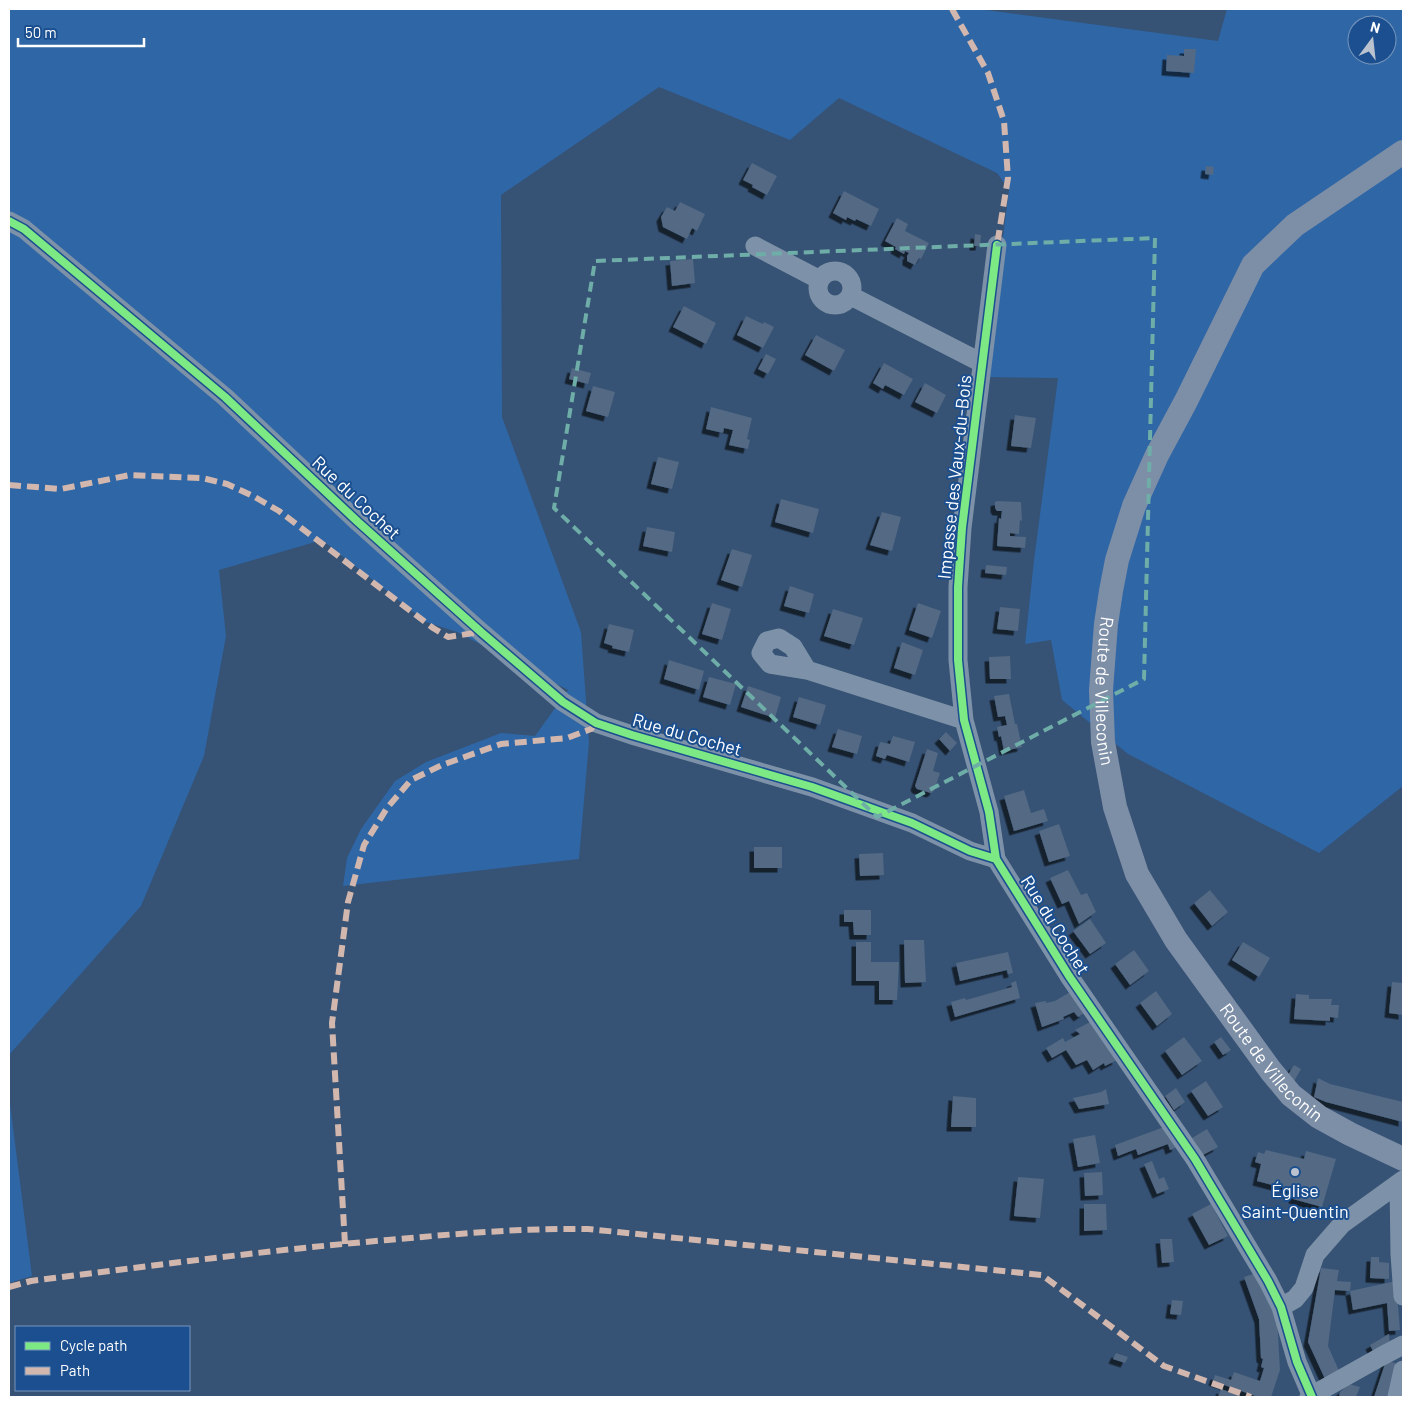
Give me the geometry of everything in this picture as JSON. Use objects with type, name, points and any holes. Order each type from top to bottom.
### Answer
[{"type":"main road","name":"Route de Villeconin","points":[[1403,152],[1295,225],[1253,265],[1186,401],[1157,455],[1134,506],[1117,560],[1111,591],[1106,624],[1102,690],[1104,742],[1115,807],[1137,874],[1176,940],[1271,1072],[1291,1095],[1319,1116],[1350,1134],[1403,1159]]},
{"type":"street","name":"Rue du Cochet","points":[[9,221],[24,229],[225,397],[358,522],[481,632],[563,702],[596,723],[812,787],[912,823],[970,851],[996,859],[1069,976],[1195,1159],[1268,1281],[1281,1306],[1297,1362],[1311,1397]]},
{"type":"street","name":"Impasse des Vaux-du-Bois","points":[[996,859],[989,812],[964,720],[958,660],[958,587],[962,528],[997,245]]},
{"type":"street","points":[[755,246],[820,280]]},
{"type":"street","points":[[838,270],[844,272],[851,280],[853,291],[851,296],[842,304],[830,304],[820,297],[818,292],[820,280],[827,272],[838,270]]},
{"type":"street","name":"Impasse des Vaux-du-Bois","points":[[851,296],[982,363]]},
{"type":"street","points":[[807,670],[964,720]]},
{"type":"street","points":[[1281,1306],[1295,1300],[1304,1288],[1315,1255],[1342,1224],[1401,1181]]},
{"type":"street","points":[[1401,1181],[1400,1254],[1403,1296]]},
{"type":"street","points":[[1311,1397],[1403,1345]]},
{"type":"street","points":[[1397,1397],[1403,1370]]},
{"type":"highlighted area","points":[[1155,238],[1144,679],[877,817],[554,508],[595,261]]},
{"type":"shaded area","points":[[9,9],[978,9],[1218,41],[1227,9],[1403,9],[1403,786],[1319,853],[1128,754],[1062,700],[1051,640],[1025,644],[1058,378],[985,377],[1009,190],[997,173],[839,98],[790,140],[659,87],[501,195],[502,417],[581,632],[589,742],[579,859],[343,886],[347,858],[361,829],[395,781],[426,762],[501,733],[535,736],[568,690],[457,632],[426,622],[322,540],[219,570],[226,636],[204,756],[141,906],[9,1055]]},
{"type":"shaded area","points":[[9,1096],[32,1276],[9,1283]]},
{"type":"building","points":[[1184,49],[1196,49],[1194,73],[1166,71],[1167,55],[1184,56]]},
{"type":"building","points":[[752,163],[777,176],[767,195],[743,180]]},
{"type":"building","points":[[1206,166],[1214,167],[1213,175],[1205,174]]},
{"type":"building","points":[[844,191],[879,209],[871,226],[856,219],[855,221],[847,217],[846,220],[833,213]]},
{"type":"building","points":[[680,202],[705,214],[697,231],[692,228],[687,239],[663,227],[661,217],[667,207],[675,211]]},
{"type":"building","points":[[897,218],[908,224],[905,231],[929,243],[921,259],[919,258],[915,265],[907,261],[909,253],[905,251],[904,254],[885,241]]},
{"type":"building","points":[[975,234],[981,235],[980,246],[974,246]]},
{"type":"building","points":[[693,259],[695,283],[672,286],[670,261]]},
{"type":"building","points":[[684,306],[716,323],[706,344],[673,327]]},
{"type":"building","points":[[746,316],[774,327],[763,348],[737,335]]},
{"type":"building","points":[[816,335],[845,350],[834,371],[805,355]]},
{"type":"building","points":[[766,354],[776,359],[768,374],[758,369]]},
{"type":"building","points":[[884,363],[913,379],[904,395],[885,385],[883,389],[873,383]]},
{"type":"building","points":[[572,368],[591,373],[588,384],[569,379]]},
{"type":"building","points":[[925,383],[946,395],[937,413],[915,402]]},
{"type":"building","points":[[593,386],[615,392],[608,417],[586,411]]},
{"type":"building","points":[[711,407],[752,418],[747,439],[750,440],[748,449],[729,445],[733,430],[724,428],[723,433],[706,429]]},
{"type":"building","points":[[1015,415],[1036,418],[1031,448],[1011,446]]},
{"type":"building","points":[[658,457],[679,462],[672,489],[651,484]]},
{"type":"building","points":[[781,499],[819,509],[813,533],[775,522]]},
{"type":"building","points":[[995,502],[1021,502],[1022,521],[1020,520],[1019,534],[1010,533],[1010,536],[1026,537],[1025,548],[997,546],[999,518],[1001,519],[1002,511],[997,511],[995,508]]},
{"type":"building","points":[[882,512],[901,517],[892,551],[870,545]]},
{"type":"building","points":[[647,527],[675,532],[672,552],[643,546]]},
{"type":"building","points":[[732,549],[752,555],[742,587],[721,580]]},
{"type":"building","points":[[986,565],[1007,567],[1006,575],[985,573]]},
{"type":"building","points":[[790,586],[814,594],[809,613],[784,606]]},
{"type":"building","points":[[712,603],[731,609],[722,640],[702,634]]},
{"type":"building","points":[[918,603],[941,611],[932,638],[909,630]]},
{"type":"building","points":[[1000,607],[1020,609],[1018,631],[997,629]]},
{"type":"building","points":[[833,609],[863,618],[854,645],[824,636]]},
{"type":"building","points":[[609,624],[634,630],[629,652],[612,648],[613,646],[604,643]]},
{"type":"building","points":[[902,642],[923,650],[915,675],[894,668]]},
{"type":"building","points":[[1010,656],[1011,679],[990,679],[989,657]]},
{"type":"building","points":[[669,660],[704,671],[699,690],[664,679]]},
{"type":"building","points":[[709,677],[736,684],[730,705],[703,697]]},
{"type":"building","points":[[748,686],[781,697],[775,718],[741,707]]},
{"type":"building","points":[[1009,694],[1022,747],[1004,751],[997,727],[1007,725],[1005,716],[998,717],[994,696]]},
{"type":"building","points":[[799,697],[826,705],[820,725],[793,717]]},
{"type":"building","points":[[838,729],[862,736],[857,754],[832,747]]},
{"type":"building","points":[[946,732],[957,743],[950,751],[939,739]]},
{"type":"building","points":[[893,736],[915,742],[909,762],[887,755],[885,759],[876,756],[880,742],[890,744]]},
{"type":"building","points":[[927,749],[938,753],[933,771],[940,773],[934,791],[931,793],[917,789],[915,786]]},
{"type":"building","points":[[1024,790],[1031,813],[1044,809],[1048,821],[1014,831],[1004,796]]},
{"type":"building","points":[[1059,824],[1070,856],[1049,862],[1039,831]]},
{"type":"building","points":[[754,847],[782,847],[782,868],[754,868]]},
{"type":"building","points":[[883,853],[884,875],[860,876],[859,854]]},
{"type":"building","points":[[1068,870],[1081,895],[1087,893],[1096,912],[1079,924],[1069,901],[1062,904],[1050,878]]},
{"type":"building","points":[[1210,890],[1228,912],[1212,926],[1194,903]]},
{"type":"building","points":[[844,910],[871,910],[871,935],[854,935],[853,922],[844,922]]},
{"type":"building","points":[[1090,919],[1106,943],[1090,954],[1073,931]]},
{"type":"building","points":[[904,940],[924,940],[926,982],[905,983]]},
{"type":"building","points":[[856,942],[871,942],[871,962],[899,962],[897,1000],[879,1000],[879,981],[856,981]]},
{"type":"building","points":[[1243,942],[1270,958],[1259,977],[1232,960]]},
{"type":"building","points":[[1134,950],[1149,971],[1130,985],[1115,964]]},
{"type":"building","points":[[1008,952],[1013,973],[1008,974],[1007,970],[960,981],[956,963]]},
{"type":"building","points":[[1016,981],[1020,998],[955,1017],[951,1002],[965,998],[966,1000],[1012,987],[1011,983]]},
{"type":"building","points":[[1392,982],[1403,983],[1403,1015],[1389,1013]]},
{"type":"building","points":[[1156,991],[1172,1014],[1157,1026],[1140,1003]]},
{"type":"building","points":[[1070,992],[1084,1013],[1078,1017],[1074,1012],[1063,1017],[1064,1019],[1042,1027],[1035,1003],[1055,1001]]},
{"type":"building","points":[[1296,994],[1309,995],[1309,999],[1332,999],[1331,1005],[1339,1005],[1338,1018],[1330,1017],[1330,1021],[1294,1019]]},
{"type":"building","points":[[1090,1022],[1117,1060],[1105,1066],[1104,1063],[1093,1070],[1087,1060],[1076,1065],[1066,1050],[1052,1058],[1046,1048],[1063,1038],[1065,1042],[1080,1034],[1075,1030]]},
{"type":"building","points":[[1184,1037],[1202,1061],[1182,1075],[1165,1051]]},
{"type":"building","points":[[1221,1037],[1231,1050],[1223,1055],[1214,1042]]},
{"type":"building","points":[[1294,1065],[1301,1069],[1292,1085],[1286,1078]]},
{"type":"building","points":[[1318,1078],[1330,1084],[1403,1102],[1403,1122],[1326,1102],[1314,1097]]},
{"type":"building","points":[[1206,1081],[1223,1107],[1208,1116],[1191,1091]]},
{"type":"building","points":[[1176,1088],[1185,1102],[1174,1110],[1165,1096]]},
{"type":"building","points":[[1106,1089],[1109,1104],[1079,1109],[1073,1098],[1101,1092]]},
{"type":"building","points":[[953,1096],[976,1098],[976,1127],[951,1127]]},
{"type":"building","points":[[1164,1127],[1177,1147],[1170,1150],[1168,1144],[1138,1155],[1136,1149],[1118,1156],[1115,1145]]},
{"type":"building","points":[[1207,1129],[1218,1147],[1203,1155],[1192,1138]]},
{"type":"building","points":[[1095,1135],[1100,1163],[1078,1167],[1073,1139]]},
{"type":"building","name":"Église Saint-Quentin","points":[[1266,1150],[1304,1159],[1306,1151],[1336,1159],[1322,1207],[1293,1199],[1295,1191],[1257,1181],[1261,1164],[1255,1162],[1258,1152],[1264,1154]]},
{"type":"building","points":[[1152,1161],[1159,1179],[1164,1177],[1169,1189],[1157,1194],[1144,1164]]},
{"type":"building","points":[[1102,1172],[1103,1195],[1085,1196],[1084,1173]]},
{"type":"building","points":[[1018,1177],[1044,1179],[1040,1218],[1014,1216]]},
{"type":"building","points":[[1084,1204],[1106,1204],[1107,1230],[1084,1231]]},
{"type":"building","points":[[1211,1204],[1228,1236],[1209,1245],[1192,1214]]},
{"type":"building","points":[[1160,1239],[1172,1239],[1174,1262],[1162,1263]]},
{"type":"building","points":[[1371,1257],[1379,1257],[1379,1262],[1389,1263],[1389,1279],[1370,1278]]},
{"type":"building","points":[[1321,1268],[1339,1270],[1337,1281],[1351,1282],[1350,1291],[1335,1290],[1328,1346],[1340,1373],[1326,1381],[1308,1342]]},
{"type":"building","points":[[1256,1273],[1277,1315],[1280,1370],[1271,1397],[1258,1397],[1213,1381],[1215,1375],[1231,1380],[1234,1372],[1260,1381],[1264,1368],[1261,1367],[1263,1359],[1261,1358],[1259,1319],[1244,1277]]},
{"type":"building","points":[[1396,1281],[1400,1330],[1389,1331],[1387,1303],[1353,1310],[1350,1291]]},
{"type":"building","points":[[1172,1300],[1183,1301],[1181,1315],[1170,1314]]},
{"type":"building","points":[[1389,1334],[1390,1347],[1375,1355],[1370,1345]]},
{"type":"building","points":[[1116,1353],[1128,1357],[1125,1363],[1113,1359]]},
{"type":"building","points":[[1386,1361],[1400,1364],[1392,1397],[1374,1397]]},
{"type":"building","points":[[1349,1384],[1360,1387],[1356,1397],[1339,1397],[1340,1392]]},
{"type":"building","points":[[1221,1389],[1243,1397],[1218,1397]]},
{"type":"marked path","points":[[952,9],[988,73],[1004,121],[1008,178],[997,245]]},
{"type":"marked path","points":[[9,485],[61,489],[130,475],[202,478],[227,484],[279,511],[433,628],[448,637],[481,632]]},
{"type":"marked path","points":[[345,1244],[332,1023],[348,902],[364,845],[387,808],[411,780],[442,765],[501,744],[567,738],[591,729],[596,723]]},
{"type":"marked path","points":[[9,1287],[31,1281],[343,1244],[488,1232],[588,1229],[1042,1275],[1164,1366],[1251,1397]]},
{"type":"cycle path","points":[[9,221],[24,229],[225,397],[358,522],[481,632],[563,702],[596,723],[812,787],[912,823],[970,851],[996,859]]},
{"type":"cycle path","points":[[997,245],[962,528],[958,587],[958,660],[964,720],[989,812],[996,859],[1069,976],[1195,1159],[1268,1281],[1281,1307],[1297,1362],[1312,1397]]},
{"type":"place","name":"Église Saint-Quentin","points":[[1295,1172]]}]
